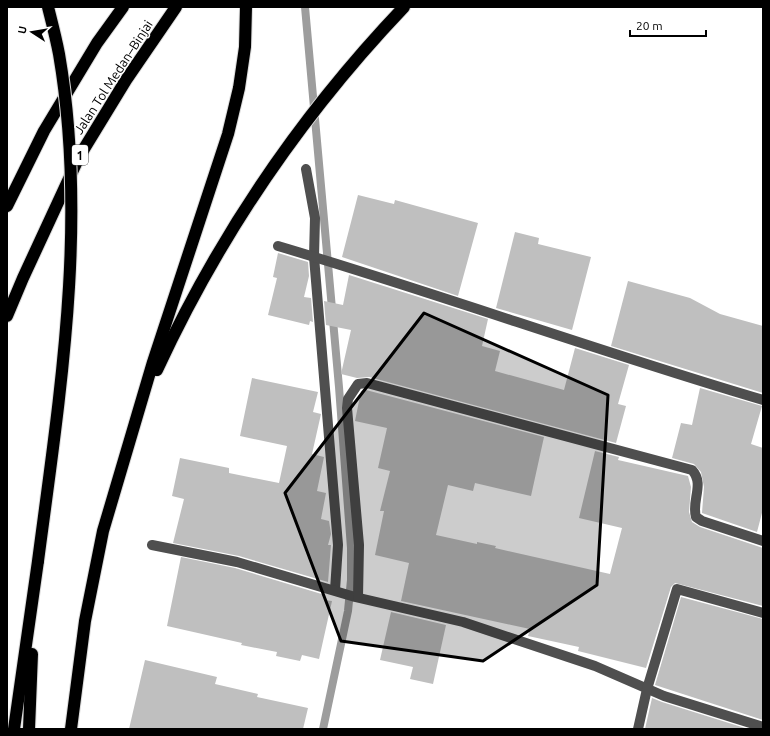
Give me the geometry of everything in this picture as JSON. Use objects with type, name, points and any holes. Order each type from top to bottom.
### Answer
[{"type":"highway","points":[[14,729],[38,561],[63,354],[71,235],[71,181],[68,122],[59,54],[48,7]]},
{"type":"highway","points":[[7,206],[44,131],[98,43],[123,7]]},
{"type":"highway","name":"Jalan Tol Medan–Binjai","points":[[7,316],[79,157],[126,80],[176,7]]},
{"type":"highway","points":[[71,729],[85,621],[96,561],[116,482],[153,362],[228,134],[239,88],[245,47],[246,7]]},
{"type":"highway","points":[[116,482],[156,372],[189,304],[217,253],[264,180],[322,100],[376,36],[404,7]]},
{"type":"highway","points":[[29,729],[38,561]]},
{"type":"street","points":[[306,169],[315,218],[316,258],[338,545],[336,590]]},
{"type":"street","points":[[278,246],[340,264],[682,376],[763,400]]},
{"type":"street","points":[[357,597],[359,545],[347,408],[348,399],[358,384],[367,383],[692,470],[698,481],[693,510],[696,517],[702,521],[763,541]]},
{"type":"street","points":[[152,545],[237,562],[357,597],[463,622],[595,666],[664,696],[763,727]]},
{"type":"street","points":[[638,729],[647,689],[677,589],[763,613]]},
{"type":"highlighted area","points":[[424,313],[608,395],[597,585],[483,661],[341,641],[285,493]]},
{"type":"building","points":[[358,195],[394,204],[395,200],[478,223],[458,296],[342,257]]},
{"type":"building","points":[[515,232],[539,238],[538,244],[591,257],[572,330],[496,308]]},
{"type":"building","points":[[278,253],[308,262],[309,276],[304,297],[311,298],[313,322],[310,321],[309,325],[268,315],[277,278],[273,277]]},
{"type":"building","points":[[349,275],[488,319],[482,346],[500,351],[495,371],[564,390],[575,348],[629,365],[618,404],[626,406],[616,443],[369,377],[357,378],[341,374],[351,330],[326,325],[324,301],[343,305]]},
{"type":"building","points":[[628,281],[690,298],[720,314],[763,326],[763,393],[611,346]]},
{"type":"building","points":[[252,378],[318,392],[313,412],[321,414],[312,454],[324,457],[317,491],[326,493],[321,519],[329,521],[331,534],[328,545],[331,545],[328,582],[239,556],[173,543],[184,499],[172,496],[180,458],[229,468],[229,473],[279,483],[287,446],[240,436]]},
{"type":"building","points":[[700,388],[762,406],[751,444],[763,448],[763,509],[757,532],[702,513],[704,487],[701,472],[694,464],[672,458],[681,423],[692,425]]},
{"type":"building","points":[[366,390],[544,437],[531,496],[475,483],[473,491],[448,485],[436,535],[477,544],[477,542],[496,546],[495,548],[610,574],[622,528],[579,518],[595,451],[619,457],[618,460],[688,476],[691,487],[689,512],[692,522],[700,527],[763,548],[763,606],[675,583],[671,587],[646,668],[578,651],[579,647],[528,636],[530,629],[401,601],[409,563],[375,555],[384,511],[380,511],[390,471],[378,468],[387,428],[355,421],[361,391]]},
{"type":"building","points":[[181,557],[235,568],[325,595],[324,600],[332,601],[319,659],[302,655],[300,661],[276,656],[277,652],[241,645],[242,643],[167,626]]},
{"type":"building","points":[[681,597],[763,619],[763,720],[655,685]]},
{"type":"building","points":[[391,612],[446,625],[433,684],[410,679],[413,667],[380,660]]},
{"type":"building","points":[[145,660],[217,677],[215,684],[258,694],[257,697],[308,708],[303,729],[129,729]]},
{"type":"building","points":[[652,698],[662,702],[748,729],[645,729]]},
{"type":"waterway","points":[[305,7],[339,387],[351,548],[351,580],[348,611],[323,729]]}]
